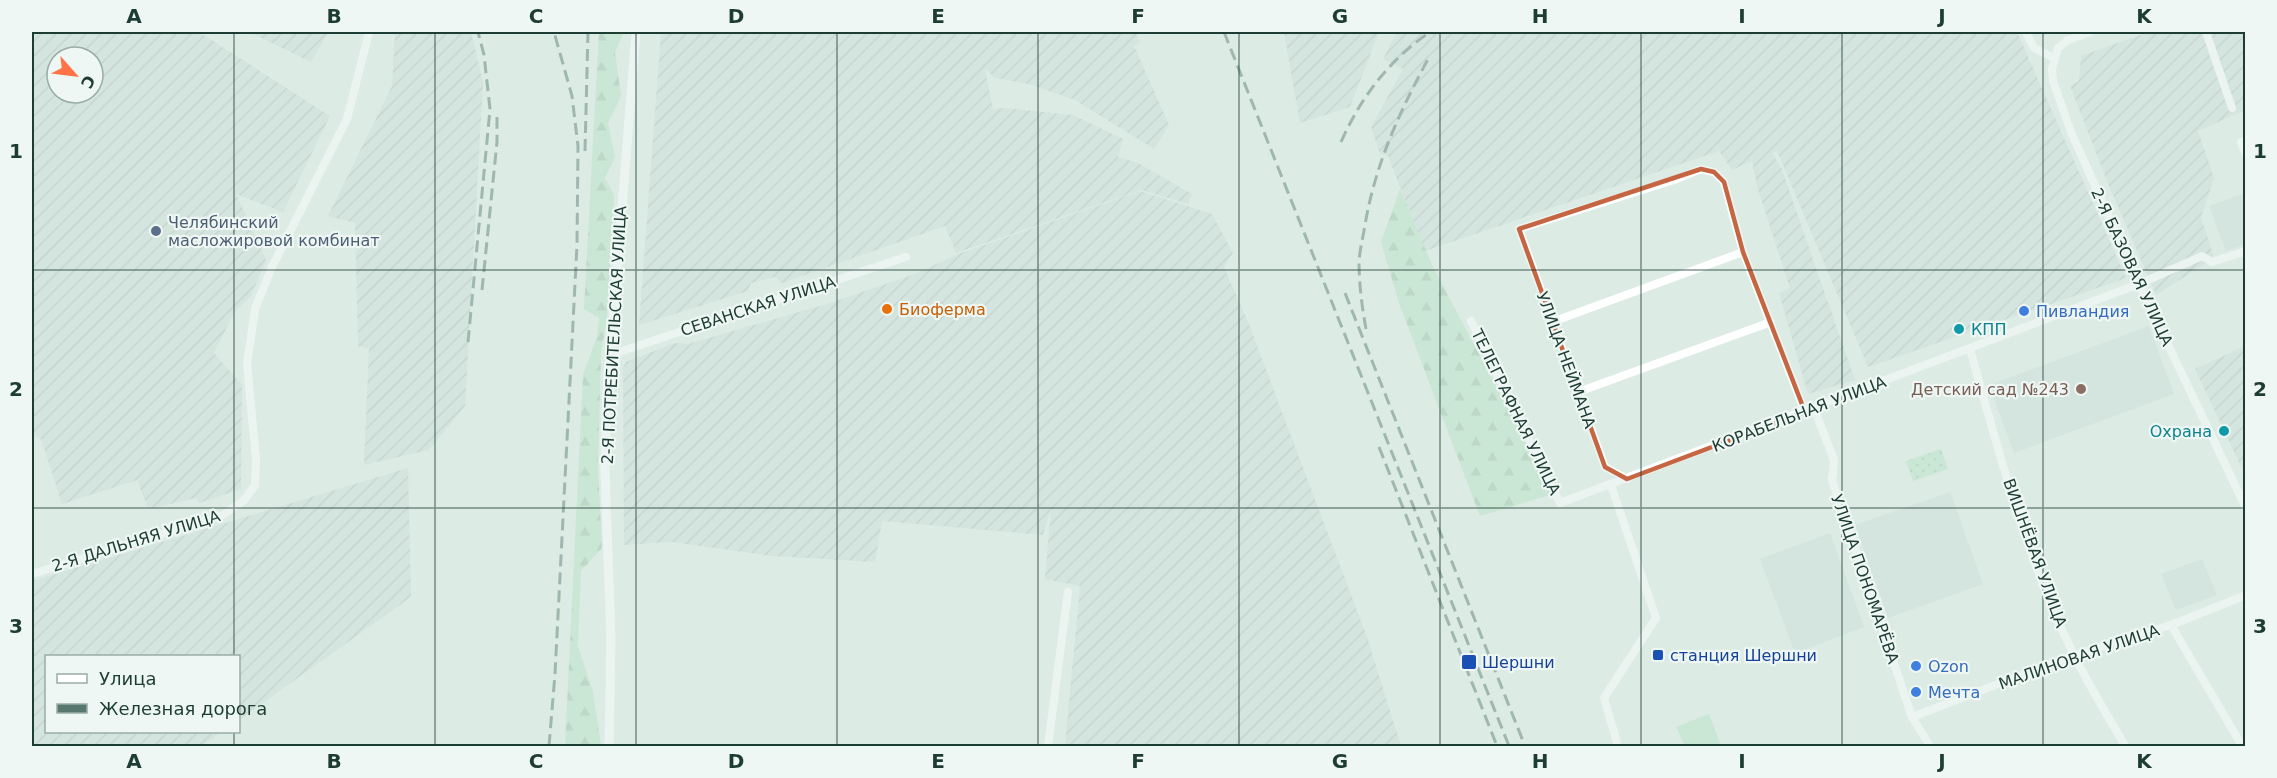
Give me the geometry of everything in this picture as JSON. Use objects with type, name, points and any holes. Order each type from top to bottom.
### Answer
[{"type":"street","name":"2-Я ДАЛЬНЯЯ УЛИЦА","points":[[32,574],[223,515],[243,501],[255,486],[256,459],[247,364],[255,309],[272,267],[347,119],[369,32]]},
{"type":"street","name":"2-Я ПОТРЕБИТЕЛЬСКАЯ УЛИЦА","points":[[609,747],[611,638],[605,472],[610,355],[636,32]]},
{"type":"street","points":[[2026,32],[2034,48],[2054,58],[2058,48],[2067,40],[2090,32]]},
{"type":"street","points":[[2206,32],[2232,108]]},
{"type":"street","name":"2-Я БАЗОВАЯ УЛИЦА","points":[[2054,58],[2053,81],[2071,132],[2139,284],[2246,507]]},
{"type":"street","points":[[2241,141],[2246,154]]},
{"type":"street","name":"УЛИЦА НЕЙМАНА","points":[[1627,479],[1605,467],[1519,229],[1674,180],[1701,169],[1714,172],[1724,182],[1743,252]]},
{"type":"street","name":"КОРАБЕЛЬНАЯ УЛИЦА","points":[[1560,504],[2139,284],[2202,256],[2212,262],[2246,250]]},
{"type":"street","points":[[1552,322],[1743,252],[1805,412]]},
{"type":"street","name":"СЕВАНСКАЯ УЛИЦА","points":[[610,355],[906,257]]},
{"type":"street","name":"ТЕЛЕГРАФНАЯ УЛИЦА","points":[[1471,321],[1560,504]]},
{"type":"street","points":[[1578,392],[1771,322]]},
{"type":"street","name":"ВИШНЁВАЯ УЛИЦА","points":[[1970,349],[2002,462],[2029,545],[2074,655],[2125,747]]},
{"type":"street","name":"УЛИЦА ПОНОМАРЁВА","points":[[1814,408],[1834,460],[1832,480],[1912,717],[1930,747]]},
{"type":"street","points":[[1611,485],[1656,618],[1604,698],[1618,747]]},
{"type":"street","points":[[1048,747],[1068,592]]},
{"type":"street","name":"МАЛИНОВАЯ УЛИЦА","points":[[1912,717],[2074,655],[2171,626],[2246,595]]},
{"type":"street","points":[[2171,626],[2242,747]]},
{"type":"highlighted area","points":[[1701,169],[1714,172],[1724,182],[1743,252],[1805,412],[1627,479],[1605,467],[1519,229]]},
{"type":"shaded area","points":[[32,32],[199,32],[330,116],[283,212],[236,194],[266,260],[251,296],[235,311],[214,353],[242,385],[241,489],[199,503],[196,498],[148,509],[137,480],[62,504],[41,439],[32,434]]},
{"type":"shaded area","points":[[249,32],[328,32],[311,62]]},
{"type":"shaded area","points":[[395,32],[471,32],[483,82],[465,406],[429,450],[364,465],[369,348],[358,346],[355,223],[328,216],[392,86]]},
{"type":"shaded area","points":[[661,32],[1136,32],[1140,42],[1134,46],[1169,125],[1154,149],[1075,100],[1029,84],[995,78],[985,69],[993,110],[1003,108],[1073,115],[1123,139],[1118,157],[1138,163],[1192,194],[1188,204],[1141,190],[956,253],[945,226],[782,283],[775,277],[751,283],[748,291],[639,325]]},
{"type":"shaded area","points":[[1284,32],[1379,32],[1350,107],[1300,123]]},
{"type":"shaded area","points":[[1397,32],[2017,32],[2126,278],[1868,367],[1777,151],[1772,153],[1781,167],[1855,380],[1808,394],[1779,293],[1790,288],[1758,190],[1752,161],[1732,170],[1719,151],[1425,251],[1388,156],[1380,154],[1371,127],[1403,69],[1383,59]]},
{"type":"shaded area","points":[[2148,32],[2245,32],[2245,110],[2198,131],[2214,178],[2201,217],[2214,258],[2156,295],[2107,181],[2070,86],[2079,81],[2081,56]]},
{"type":"shaded area","points":[[1140,191],[1212,214],[1233,253],[1224,267],[1248,322],[1367,637],[1401,746],[1065,746],[1080,586],[1045,579],[1051,508],[1043,535],[882,521],[875,562],[773,556],[671,542],[624,545],[623,368],[626,362],[675,343],[688,344],[830,303],[912,275],[961,253]]},
{"type":"shaded area","points":[[2245,193],[2245,244],[2226,251],[2209,206]]},
{"type":"shaded area","name":"Детский сад №243","points":[[2149,326],[2174,394],[2014,453],[1989,385]]},
{"type":"shaded area","points":[[2245,346],[2245,475],[2195,369]]},
{"type":"shaded area","points":[[408,468],[411,597],[240,719],[240,655],[45,655],[45,733],[220,733],[201,746],[32,746],[32,581]]},
{"type":"shaded area","points":[[1950,492],[1983,584],[1888,618],[1855,525]]},
{"type":"shaded area","points":[[1830,533],[1864,627],[1795,653],[1760,559]]},
{"type":"shaded area","points":[[2202,559],[2217,595],[2176,610],[2161,574]]},
{"type":"green space","points":[[599,32],[624,32],[615,52],[621,96],[608,123],[615,157],[605,178],[614,195],[607,318],[601,353],[598,468],[602,548],[581,571],[578,647],[593,692],[601,746],[565,746],[583,375],[597,337],[599,318],[584,309]]},
{"type":"green space","points":[[1400,189],[1432,265],[1553,494],[1480,516],[1399,303],[1381,242]]},
{"type":"green space","points":[[1941,449],[1948,469],[1913,481],[1906,461]]},
{"type":"green space","points":[[1709,714],[1721,746],[1685,746],[1676,727]]},
{"type":"railway","points":[[468,342],[490,109],[484,55],[478,32]]},
{"type":"railway","points":[[549,746],[555,674],[577,245],[578,146],[572,96],[554,32]]},
{"type":"railway","points":[[585,151],[588,32]]},
{"type":"railway","points":[[1224,32],[1509,746]]},
{"type":"railway","points":[[1341,142],[1367,95],[1389,67],[1430,32]]},
{"type":"railway","points":[[1366,329],[1359,261],[1369,203],[1389,140],[1428,59]]},
{"type":"railway","points":[[482,290],[497,142],[497,117]]},
{"type":"railway","points":[[1345,293],[1525,746]]},
{"type":"railway","points":[[1379,447],[1497,746]]},
{"type":"place","name":"Челябинский масложировой комбинат","points":[[156,231]]},
{"type":"place","name":"Биоферма","points":[[887,309]]},
{"type":"place","name":"Пивландия","points":[[2024,311]]},
{"type":"place","name":"КПП","points":[[1959,329]]},
{"type":"place","name":"Детский сад №243","points":[[2081,389]]},
{"type":"place","name":"Охрана","points":[[2224,431]]},
{"type":"place","name":"станция Шершни","points":[[1658,655]]},
{"type":"place","name":"Шершни","points":[[1469,662]]},
{"type":"place","name":"Ozon","points":[[1916,666]]},
{"type":"place","name":"Мечта","points":[[1916,692]]}]
